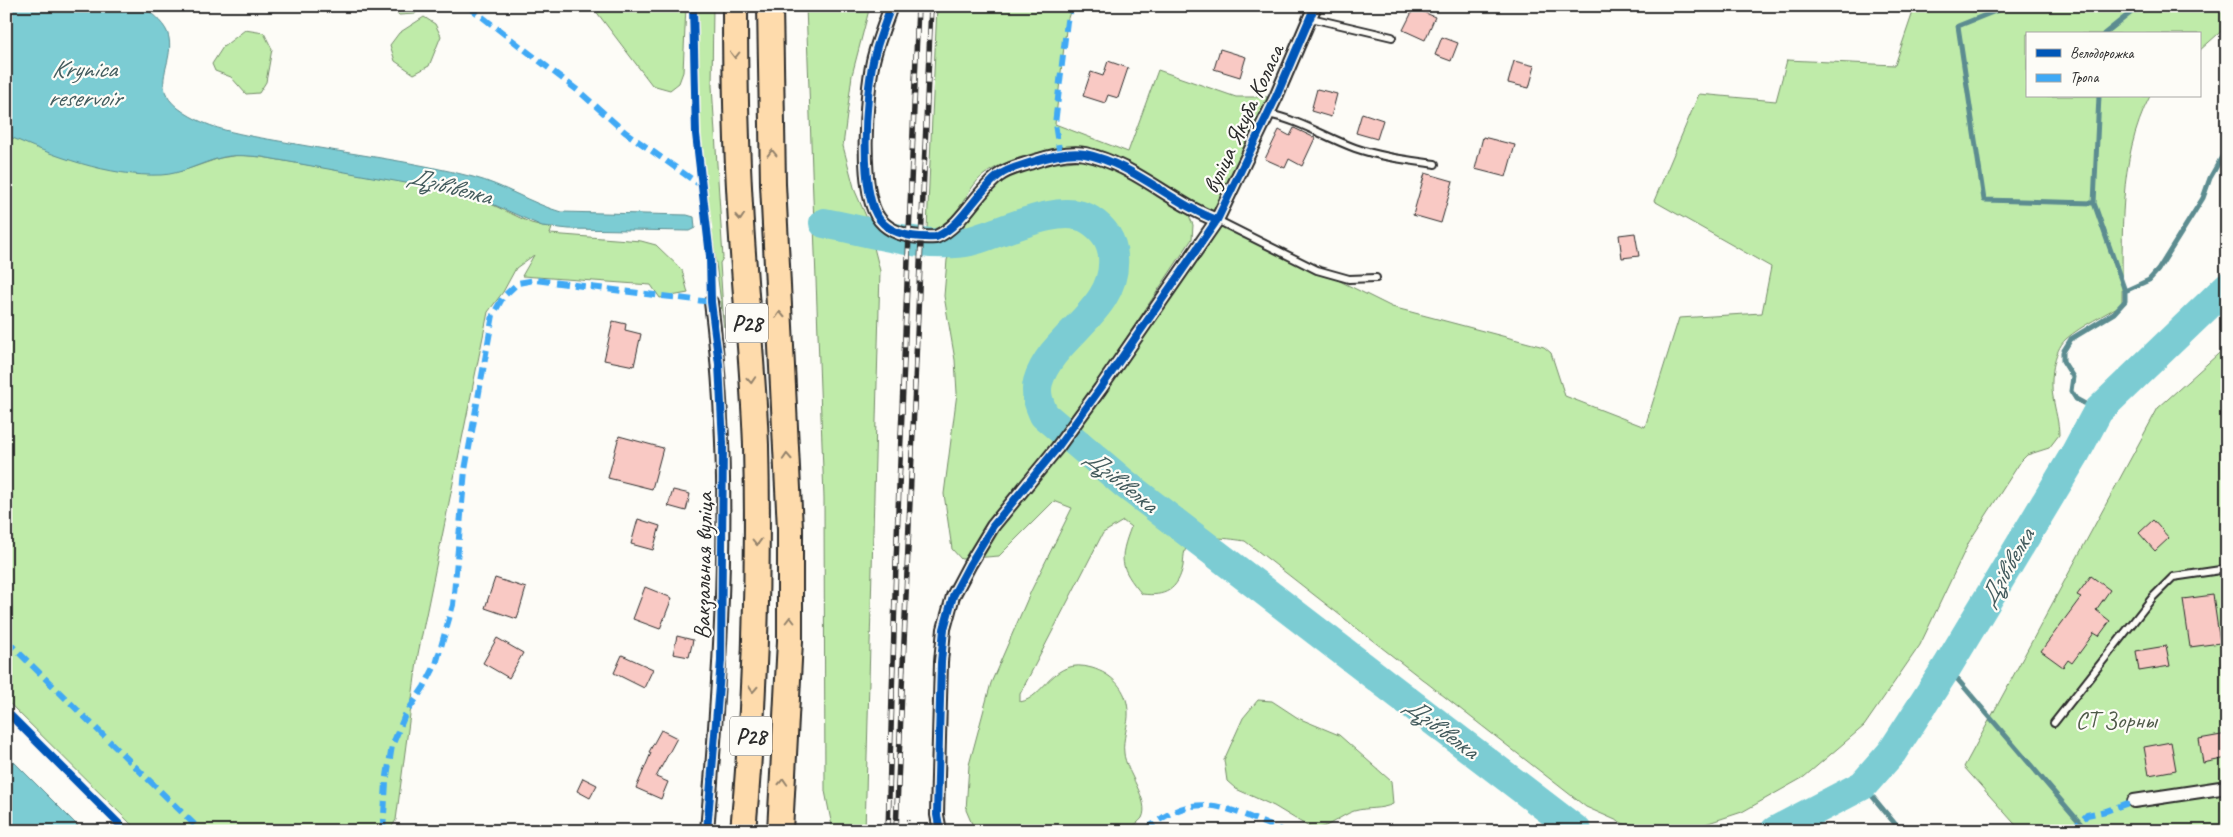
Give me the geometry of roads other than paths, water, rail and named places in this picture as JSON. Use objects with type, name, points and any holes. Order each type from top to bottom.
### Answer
[{"type":"highway","name":"Р28","points":[[735,6],[735,80],[740,205],[756,443],[756,641],[743,831]]},
{"type":"highway","name":"Р28","points":[[770,6],[773,184],[790,529],[790,640],[780,831]]},
{"type":"street","points":[[891,6],[874,60],[868,94],[866,133],[868,177],[874,212],[881,222],[894,232],[936,237],[955,224],[998,176],[1010,169],[1039,160],[1084,154],[1123,168],[1200,214],[1217,220]]},
{"type":"street","name":"вуліца Якуба Коласа","points":[[940,831],[937,815],[941,662],[944,629],[953,596],[993,526],[1079,417],[1217,220],[1268,114],[1313,12]]},
{"type":"street","name":"Вакзальная вуліца","points":[[708,831],[721,661],[723,443],[719,364],[711,302]]},
{"type":"street","points":[[2134,802],[2227,787]]},
{"type":"lane","points":[[1313,12],[1392,37]]},
{"type":"lane","points":[[1268,114],[1288,118],[1354,148],[1384,157],[1435,164]]},
{"type":"lane","points":[[1217,220],[1317,270],[1349,279],[1376,278]]},
{"type":"lane","points":[[2054,723],[2153,597],[2173,577],[2227,569]]},
{"type":"lane","points":[[6,711],[126,831]]},
{"type":"water","name":"Krynica reservoir","points":[[6,6],[143,6],[159,20],[168,33],[170,48],[164,74],[164,83],[169,99],[190,116],[217,128],[261,138],[451,171],[484,180],[561,212],[687,215],[694,217],[695,228],[689,231],[569,229],[542,226],[472,195],[262,157],[225,157],[176,173],[161,175],[121,173],[82,164],[6,135]]},
{"type":"water","points":[[6,754],[83,831],[6,831]]},
{"type":"waterway","points":[[2008,6],[1958,26],[1984,200],[2094,203],[2125,291]]},
{"type":"waterway","points":[[2106,32],[2139,6]]},
{"type":"waterway","points":[[2094,203],[2099,98]]},
{"type":"waterway","points":[[2098,411],[2076,399],[2071,391],[2073,377],[2063,361],[2063,352],[2071,339],[2114,313],[2125,301],[2125,291],[2149,280],[2158,270],[2203,198],[2210,178],[2227,148]]},
{"type":"waterway","name":"Дзівівелка","points":[[824,223],[897,238],[935,243],[970,241],[1031,220],[1063,214],[1078,215],[1095,223],[1106,235],[1111,245],[1113,256],[1112,276],[1105,293],[1095,308],[1056,350],[1045,365],[1038,382],[1037,391],[1044,415],[1125,484],[1577,831]]},
{"type":"waterway","name":"Дзівівелка","points":[[1775,831],[1863,785],[1892,752],[1947,667],[2075,454],[2098,411],[2227,287]]},
{"type":"waterway","points":[[1947,667],[2087,831]]},
{"type":"waterway","points":[[1863,785],[1901,831]]},
{"type":"railway","points":[[888,831],[896,563],[918,6]]},
{"type":"railway","points":[[896,831],[931,6]]},
{"type":"park label","name":"СТ Зорны","points":[[2116,720]]}]
